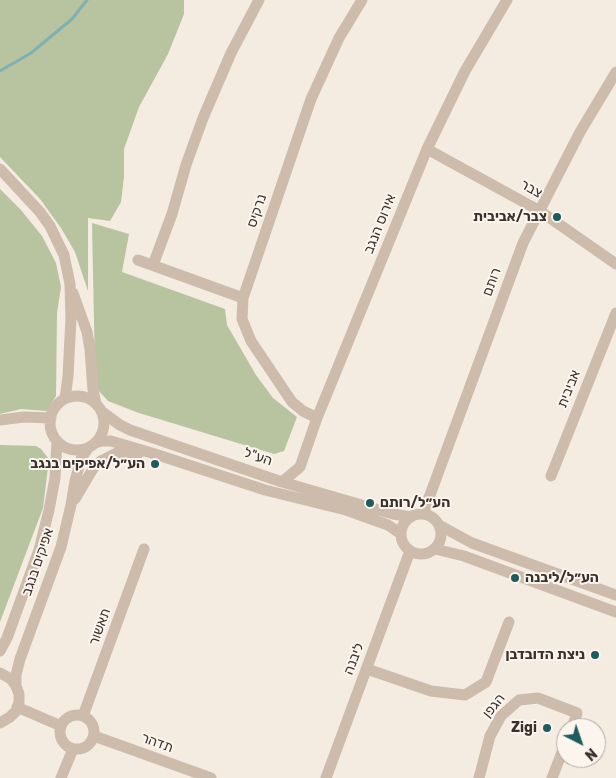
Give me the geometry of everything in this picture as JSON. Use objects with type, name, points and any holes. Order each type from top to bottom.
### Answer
[{"type":"street","points":[[154,265],[203,118],[231,53],[259,0]]},
{"type":"street","name":"נרקיס","points":[[317,418],[303,411],[292,402],[251,341],[242,319],[243,298],[311,99],[339,38],[362,0]]},
{"type":"street","name":"אירוס הנגב","points":[[300,467],[317,418],[427,149],[465,71],[507,0]]},
{"type":"street","name":"רותם","points":[[424,514],[523,243],[580,132],[616,72]]},
{"type":"street","name":"צבר","points":[[427,149],[540,211],[616,264]]},
{"type":"street","points":[[0,169],[40,212],[50,226],[64,255],[70,284],[87,332],[93,390],[104,419],[104,428],[92,445]]},
{"type":"street","points":[[138,260],[243,298]]},
{"type":"street","points":[[65,399],[70,342],[70,284]]},
{"type":"street","name":"אביבית","points":[[550,476],[616,313]]},
{"type":"street","points":[[99,407],[90,399],[82,396],[73,396],[65,399],[53,410],[50,426],[52,434],[64,446],[80,450],[101,441],[111,441],[265,490],[346,510],[388,524],[401,534]]},
{"type":"street","name":"הע\"ל","points":[[99,407],[120,425],[130,430],[282,482],[411,518]]},
{"type":"street","points":[[0,420],[24,417],[51,418]]},
{"type":"street","name":"אפיקים בנגב","points":[[0,651],[7,638],[39,550],[55,478],[57,441]]},
{"type":"street","name":"אפיקים בנגב","points":[[17,707],[19,694],[16,686],[16,675],[20,659],[61,547],[75,481],[82,459],[92,445]]},
{"type":"street","points":[[71,505],[94,467],[101,460],[117,453],[156,454]]},
{"type":"street","points":[[282,482],[300,467],[306,488]]},
{"type":"street","points":[[424,514],[430,516],[439,525],[441,538],[435,549],[423,555],[410,551],[402,541],[401,534],[406,522],[417,515],[424,514]]},
{"type":"street","points":[[439,525],[472,543],[616,595]]},
{"type":"street","name":"תאשור","points":[[83,716],[144,549]]},
{"type":"street","points":[[435,549],[464,556],[616,612]]},
{"type":"street","name":"ליבנה","points":[[326,778],[410,551]]},
{"type":"street","points":[[367,669],[431,691],[465,695],[486,682],[509,622]]},
{"type":"street","points":[[0,673],[11,679],[16,686]]},
{"type":"street","name":"הגפן","points":[[479,778],[490,736],[501,716],[518,700],[538,698],[577,713],[575,718]]},
{"type":"street","points":[[0,722],[10,717],[17,707],[61,726]]},
{"type":"street","points":[[70,716],[83,716],[92,723],[94,736],[86,747],[78,750],[66,746],[61,739],[61,726],[70,716]]},
{"type":"street","name":"תדהר","points":[[94,736],[198,776],[211,778]]},
{"type":"street","points":[[61,778],[73,749]]},
{"type":"green space","points":[[0,0],[184,0],[184,14],[168,54],[139,107],[124,149],[124,177],[121,202],[110,221],[88,218],[88,291],[75,252],[61,228],[40,199],[0,157]]},
{"type":"green space","points":[[0,189],[21,210],[42,236],[56,263],[61,287],[57,313],[56,396],[47,411],[21,409],[0,414]]},
{"type":"green space","points":[[92,223],[129,234],[122,272],[225,309],[227,325],[256,375],[273,398],[297,417],[284,451],[274,454],[139,413],[108,401],[97,389]]},
{"type":"green space","points":[[0,445],[36,446],[49,459],[43,508],[0,622]]},
{"type":"waterway","points":[[0,71],[31,53],[72,19],[87,0]]},
{"type":"place","name":"צבר/אביבית","points":[[557,217]]},
{"type":"place","name":"הע״ל/אפיקים בנגב","points":[[155,464]]},
{"type":"place","name":"הע״ל/רותם","points":[[370,503]]},
{"type":"place","name":"הע״ל/ליבנה","points":[[515,578]]},
{"type":"place","name":"ניצת הדובדבן","points":[[595,655]]},
{"type":"place","name":"Zigi","points":[[547,728]]}]
